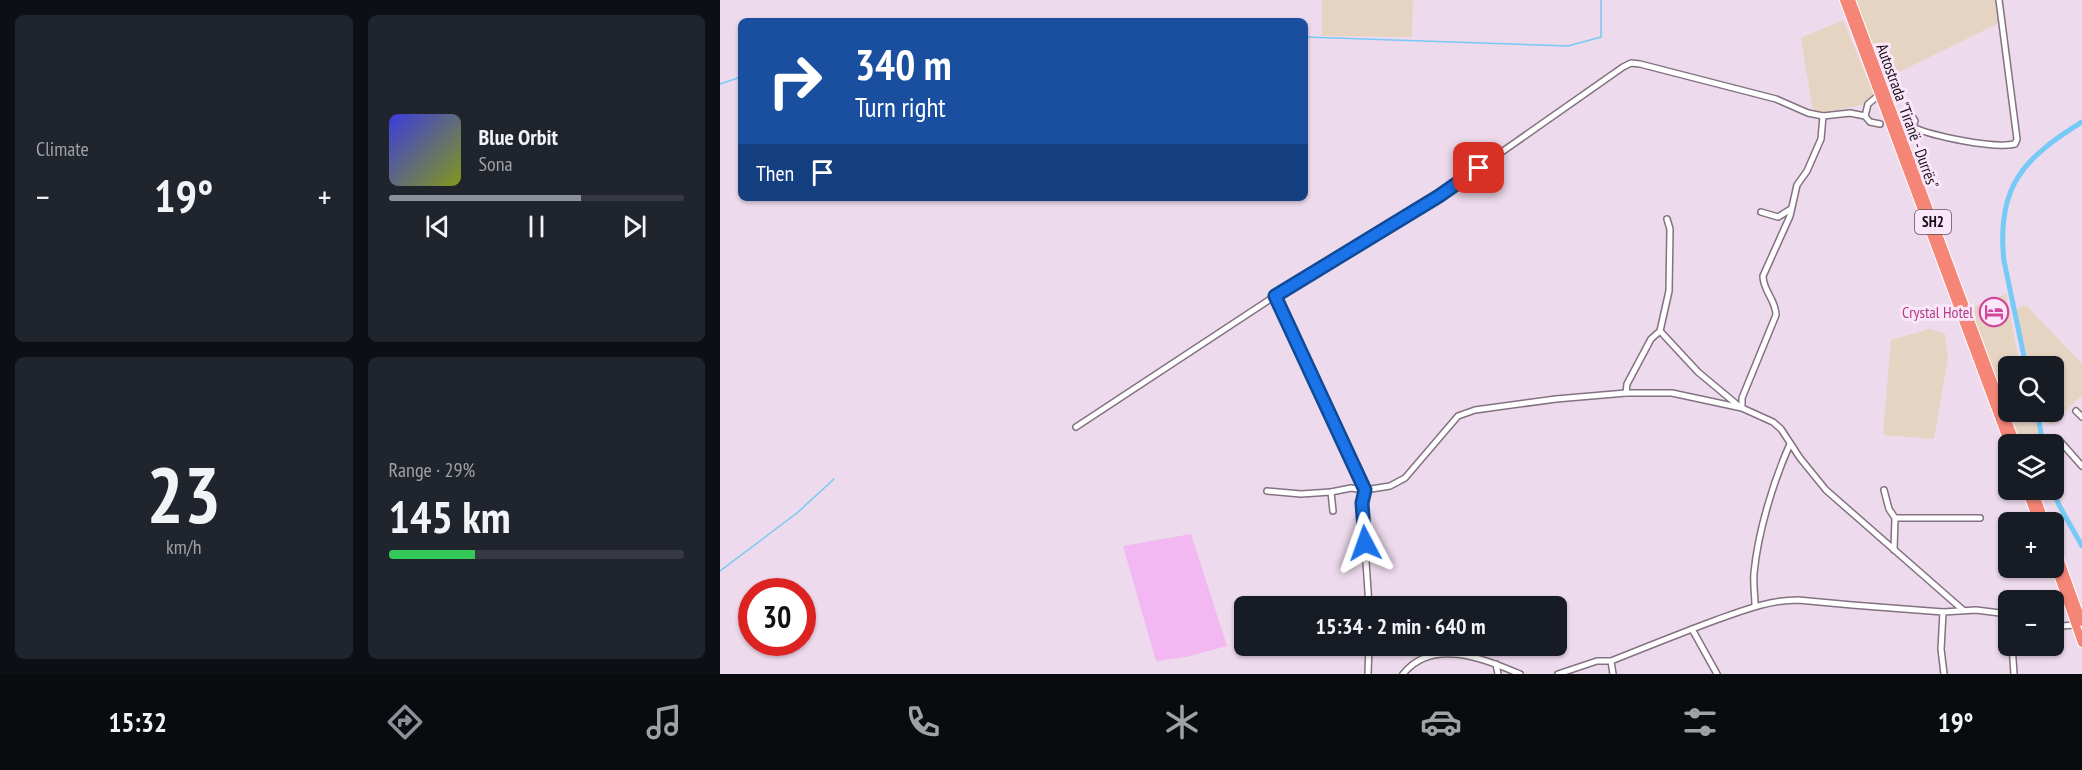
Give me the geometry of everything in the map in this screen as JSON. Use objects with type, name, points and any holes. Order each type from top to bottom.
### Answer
[{"type":"highway","name":"Autostrada \"Tiranë - Durrës\"","points":[[1844,0],[2005,434]]},
{"type":"highway","name":"Autostrada \"Tiranë - Durrës\"","points":[[1851,0],[2012,434]]},
{"type":"highway","points":[[2064,576],[2079,623],[2082,643]]},
{"type":"highway","points":[[2060,578],[2079,623]]},
{"type":"street","points":[[1912,127],[1938,135],[1976,142],[2015,144],[2017,139],[2011,82],[1999,0]]},
{"type":"street","points":[[1076,427],[1275,296],[1439,196],[1631,63],[1776,99],[1808,113],[1824,116],[1850,113],[1865,116],[1870,122],[1880,124]]},
{"type":"street","points":[[1865,116],[1868,104],[1879,95]]},
{"type":"street","points":[[1901,117],[1908,115],[1914,118],[1912,127],[1901,134]]},
{"type":"street","points":[[1742,408],[1742,398],[1776,315],[1776,306],[1763,286],[1763,276],[1790,216],[1797,185],[1807,171],[1821,139],[1824,116]]},
{"type":"street","points":[[1761,212],[1778,217],[1791,209]]},
{"type":"street","points":[[1626,393],[1627,384],[1652,339],[1660,331],[1669,291],[1670,229],[1667,219]]},
{"type":"street","points":[[1275,296],[1365,490],[1362,503],[1368,596]]},
{"type":"street","points":[[1660,331],[1698,372],[1742,408]]},
{"type":"street","points":[[1267,491],[1301,494],[1390,486],[1405,478],[1451,423],[1466,412],[1556,399],[1626,393],[1672,393],[1742,408],[1773,422],[1781,429],[1813,476],[1826,490],[1963,610]]},
{"type":"street","points":[[2076,411],[2082,417]]},
{"type":"street","points":[[1755,606],[1754,575],[1758,548],[1779,469],[1790,444]]},
{"type":"street","points":[[2064,445],[2082,466]]},
{"type":"street","points":[[1884,490],[1889,509],[1895,518],[1894,550]]},
{"type":"street","points":[[1331,492],[1334,511]]},
{"type":"street","points":[[1895,518],[1980,518]]},
{"type":"street","points":[[1558,674],[1597,661],[1611,661],[1692,629],[1778,600],[1943,612],[1963,610],[1998,613]]},
{"type":"street","points":[[1943,612],[1941,649],[1944,674]]},
{"type":"street","points":[[2064,625],[2079,623]]},
{"type":"street","points":[[1692,629],[1717,674]]},
{"type":"street","points":[[1368,674],[1369,656]]},
{"type":"street","points":[[1403,674],[1415,662],[1431,656]]},
{"type":"street","points":[[1473,656],[1520,674]]},
{"type":"street","points":[[2013,656],[2014,674]]},
{"type":"street","points":[[1611,661],[1613,674]]},
{"type":"street","points":[[1496,664],[1498,674]]},
{"type":"shaded area","points":[[1322,0],[1413,0],[1412,37],[1322,36]]},
{"type":"shaded area","points":[[1854,0],[1996,0],[1999,23],[1885,79]]},
{"type":"shaded area","points":[[1843,20],[1874,95],[1865,104],[1824,113],[1813,111],[1801,38]]},
{"type":"shaded area","points":[[2006,294],[2018,356],[1998,356],[1998,388],[1968,309]]},
{"type":"shaded area","points":[[2026,305],[2082,364],[2082,395],[2064,412],[2064,356],[2027,356],[2016,309]]},
{"type":"shaded area","points":[[1929,329],[1945,334],[1948,358],[1934,439],[1883,435],[1891,340]]},
{"type":"shaded area","points":[[2011,422],[2038,422],[2040,434],[2015,434]]},
{"type":"shaded area","points":[[1191,534],[1227,646],[1186,657],[1156,661],[1123,546]]},
{"type":"waterway","points":[[1308,37],[1568,46],[1601,37],[1601,0]]},
{"type":"waterway","points":[[720,84],[738,78]]},
{"type":"waterway","points":[[2024,356],[2004,261],[2004,214],[2009,195],[2029,163],[2043,149],[2082,122]]},
{"type":"waterway","points":[[2039,422],[2041,434]]},
{"type":"waterway","points":[[720,571],[797,513],[834,479]]},
{"type":"waterway","points":[[2057,500],[2082,546]]},
{"type":"place","name":"Crystal Hotel","points":[[1994,312]]},
{"type":"route","points":[[1365,543],[1362,503],[1365,490],[1275,296],[1439,196],[1479,168]]}]
